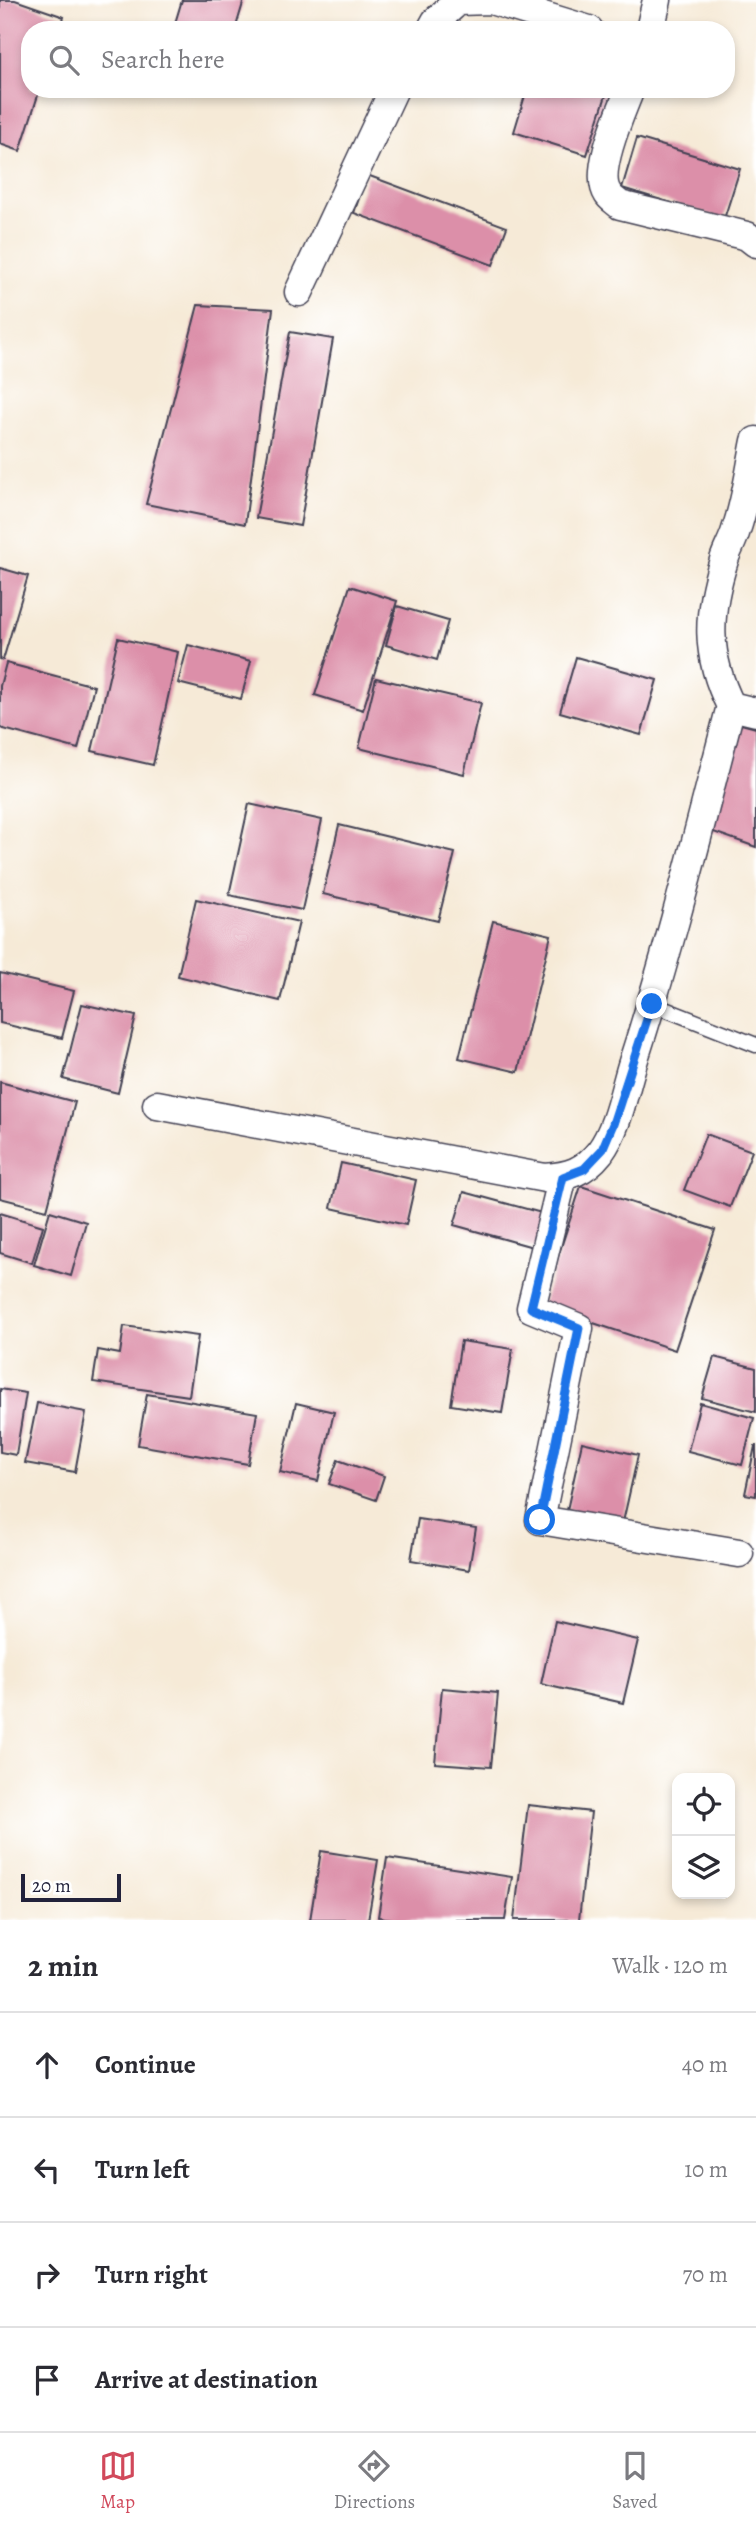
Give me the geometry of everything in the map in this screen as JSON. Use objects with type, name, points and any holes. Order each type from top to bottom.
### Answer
[{"type":"street","points":[[437,21],[458,1],[491,0],[560,21]]},
{"type":"street","points":[[652,21],[657,0]]},
{"type":"street","points":[[299,292],[390,98]]},
{"type":"street","points":[[626,98],[604,162],[604,183],[608,195],[621,205],[747,236],[756,243]]},
{"type":"street","points":[[157,1105],[545,1178],[563,1177],[584,1169],[602,1150],[652,1004],[743,709],[719,682],[712,653],[711,612],[724,561],[737,529],[756,441]]},
{"type":"street","points":[[563,1177],[531,1308],[579,1328],[540,1520],[739,1553]]},
{"type":"lane","points":[[652,1004],[756,1045]]},
{"type":"building","points":[[0,0],[15,0],[64,17],[63,21],[21,21],[21,98],[37,98],[20,151],[0,144]]},
{"type":"building","points":[[182,0],[244,0],[238,21],[176,21]]},
{"type":"building","points":[[524,98],[605,98],[587,155],[514,132]]},
{"type":"building","points":[[637,138],[740,169],[724,219],[622,188]]},
{"type":"building","points":[[367,175],[507,227],[493,265],[354,213]]},
{"type":"building","points":[[198,305],[273,309],[245,524],[146,504]]},
{"type":"building","points":[[290,332],[333,339],[300,526],[256,518]]},
{"type":"building","points":[[0,568],[28,576],[3,660],[0,659]]},
{"type":"building","points":[[350,586],[397,601],[363,710],[315,695]]},
{"type":"building","points":[[397,606],[448,621],[437,660],[386,645]]},
{"type":"building","points":[[118,638],[178,652],[153,765],[92,751]]},
{"type":"building","points":[[188,645],[251,661],[241,699],[178,683]]},
{"type":"building","points":[[576,657],[657,680],[641,735],[560,712]]},
{"type":"building","points":[[6,663],[94,686],[78,749],[0,728],[0,686]]},
{"type":"building","points":[[376,678],[481,703],[464,774],[359,748]]},
{"type":"building","points":[[741,724],[756,728],[756,847],[705,829]]},
{"type":"building","points":[[249,804],[322,820],[302,910],[229,895]]},
{"type":"building","points":[[339,825],[455,853],[438,921],[323,894]]},
{"type":"building","points":[[196,899],[299,922],[280,1001],[178,976]]},
{"type":"building","points":[[493,921],[551,935],[518,1072],[459,1058]]},
{"type":"building","points":[[0,973],[74,991],[62,1038],[0,1023]]},
{"type":"building","points":[[82,1004],[136,1016],[118,1093],[63,1079]]},
{"type":"building","points":[[0,1082],[75,1102],[47,1210],[0,1198]]},
{"type":"building","points":[[706,1134],[752,1151],[730,1207],[684,1190]]},
{"type":"building","points":[[341,1163],[416,1180],[406,1225],[331,1208]]},
{"type":"building","points":[[581,1186],[715,1230],[675,1350],[542,1306]]},
{"type":"building","points":[[464,1192],[549,1215],[540,1249],[454,1225]]},
{"type":"building","points":[[50,1211],[86,1222],[71,1276],[34,1265]]},
{"type":"building","points":[[0,1213],[43,1226],[32,1263],[0,1253]]},
{"type":"building","points":[[124,1326],[198,1336],[189,1396],[93,1382],[98,1350],[120,1354]]},
{"type":"building","points":[[461,1341],[513,1349],[502,1413],[451,1405]]},
{"type":"building","points":[[714,1357],[756,1368],[756,1412],[702,1398]]},
{"type":"building","points":[[0,1389],[26,1393],[16,1455],[0,1452]]},
{"type":"building","points":[[147,1394],[257,1413],[248,1464],[138,1445]]},
{"type":"building","points":[[37,1403],[86,1412],[75,1472],[25,1463]]},
{"type":"building","points":[[296,1403],[334,1412],[318,1481],[280,1472]]},
{"type":"building","points":[[700,1403],[754,1418],[742,1465],[688,1451]]},
{"type":"building","points":[[582,1442],[638,1455],[623,1522],[567,1510]]},
{"type":"building","points":[[756,1446],[756,1496],[745,1494]]},
{"type":"building","points":[[338,1460],[384,1476],[376,1500],[329,1484]]},
{"type":"building","points":[[418,1519],[476,1528],[469,1570],[411,1560]]},
{"type":"building","points":[[555,1621],[638,1640],[623,1703],[541,1684]]},
{"type":"building","points":[[442,1688],[498,1693],[491,1767],[435,1763]]},
{"type":"building","points":[[528,1805],[591,1812],[579,1920],[514,1920]]},
{"type":"building","points":[[321,1851],[378,1860],[368,1920],[310,1920]]},
{"type":"building","points":[[387,1858],[512,1877],[505,1920],[400,1920],[378,1917]]},
{"type":"route","points":[[540,1520],[579,1328],[531,1308],[563,1177],[584,1169],[602,1150],[652,1004]]}]
